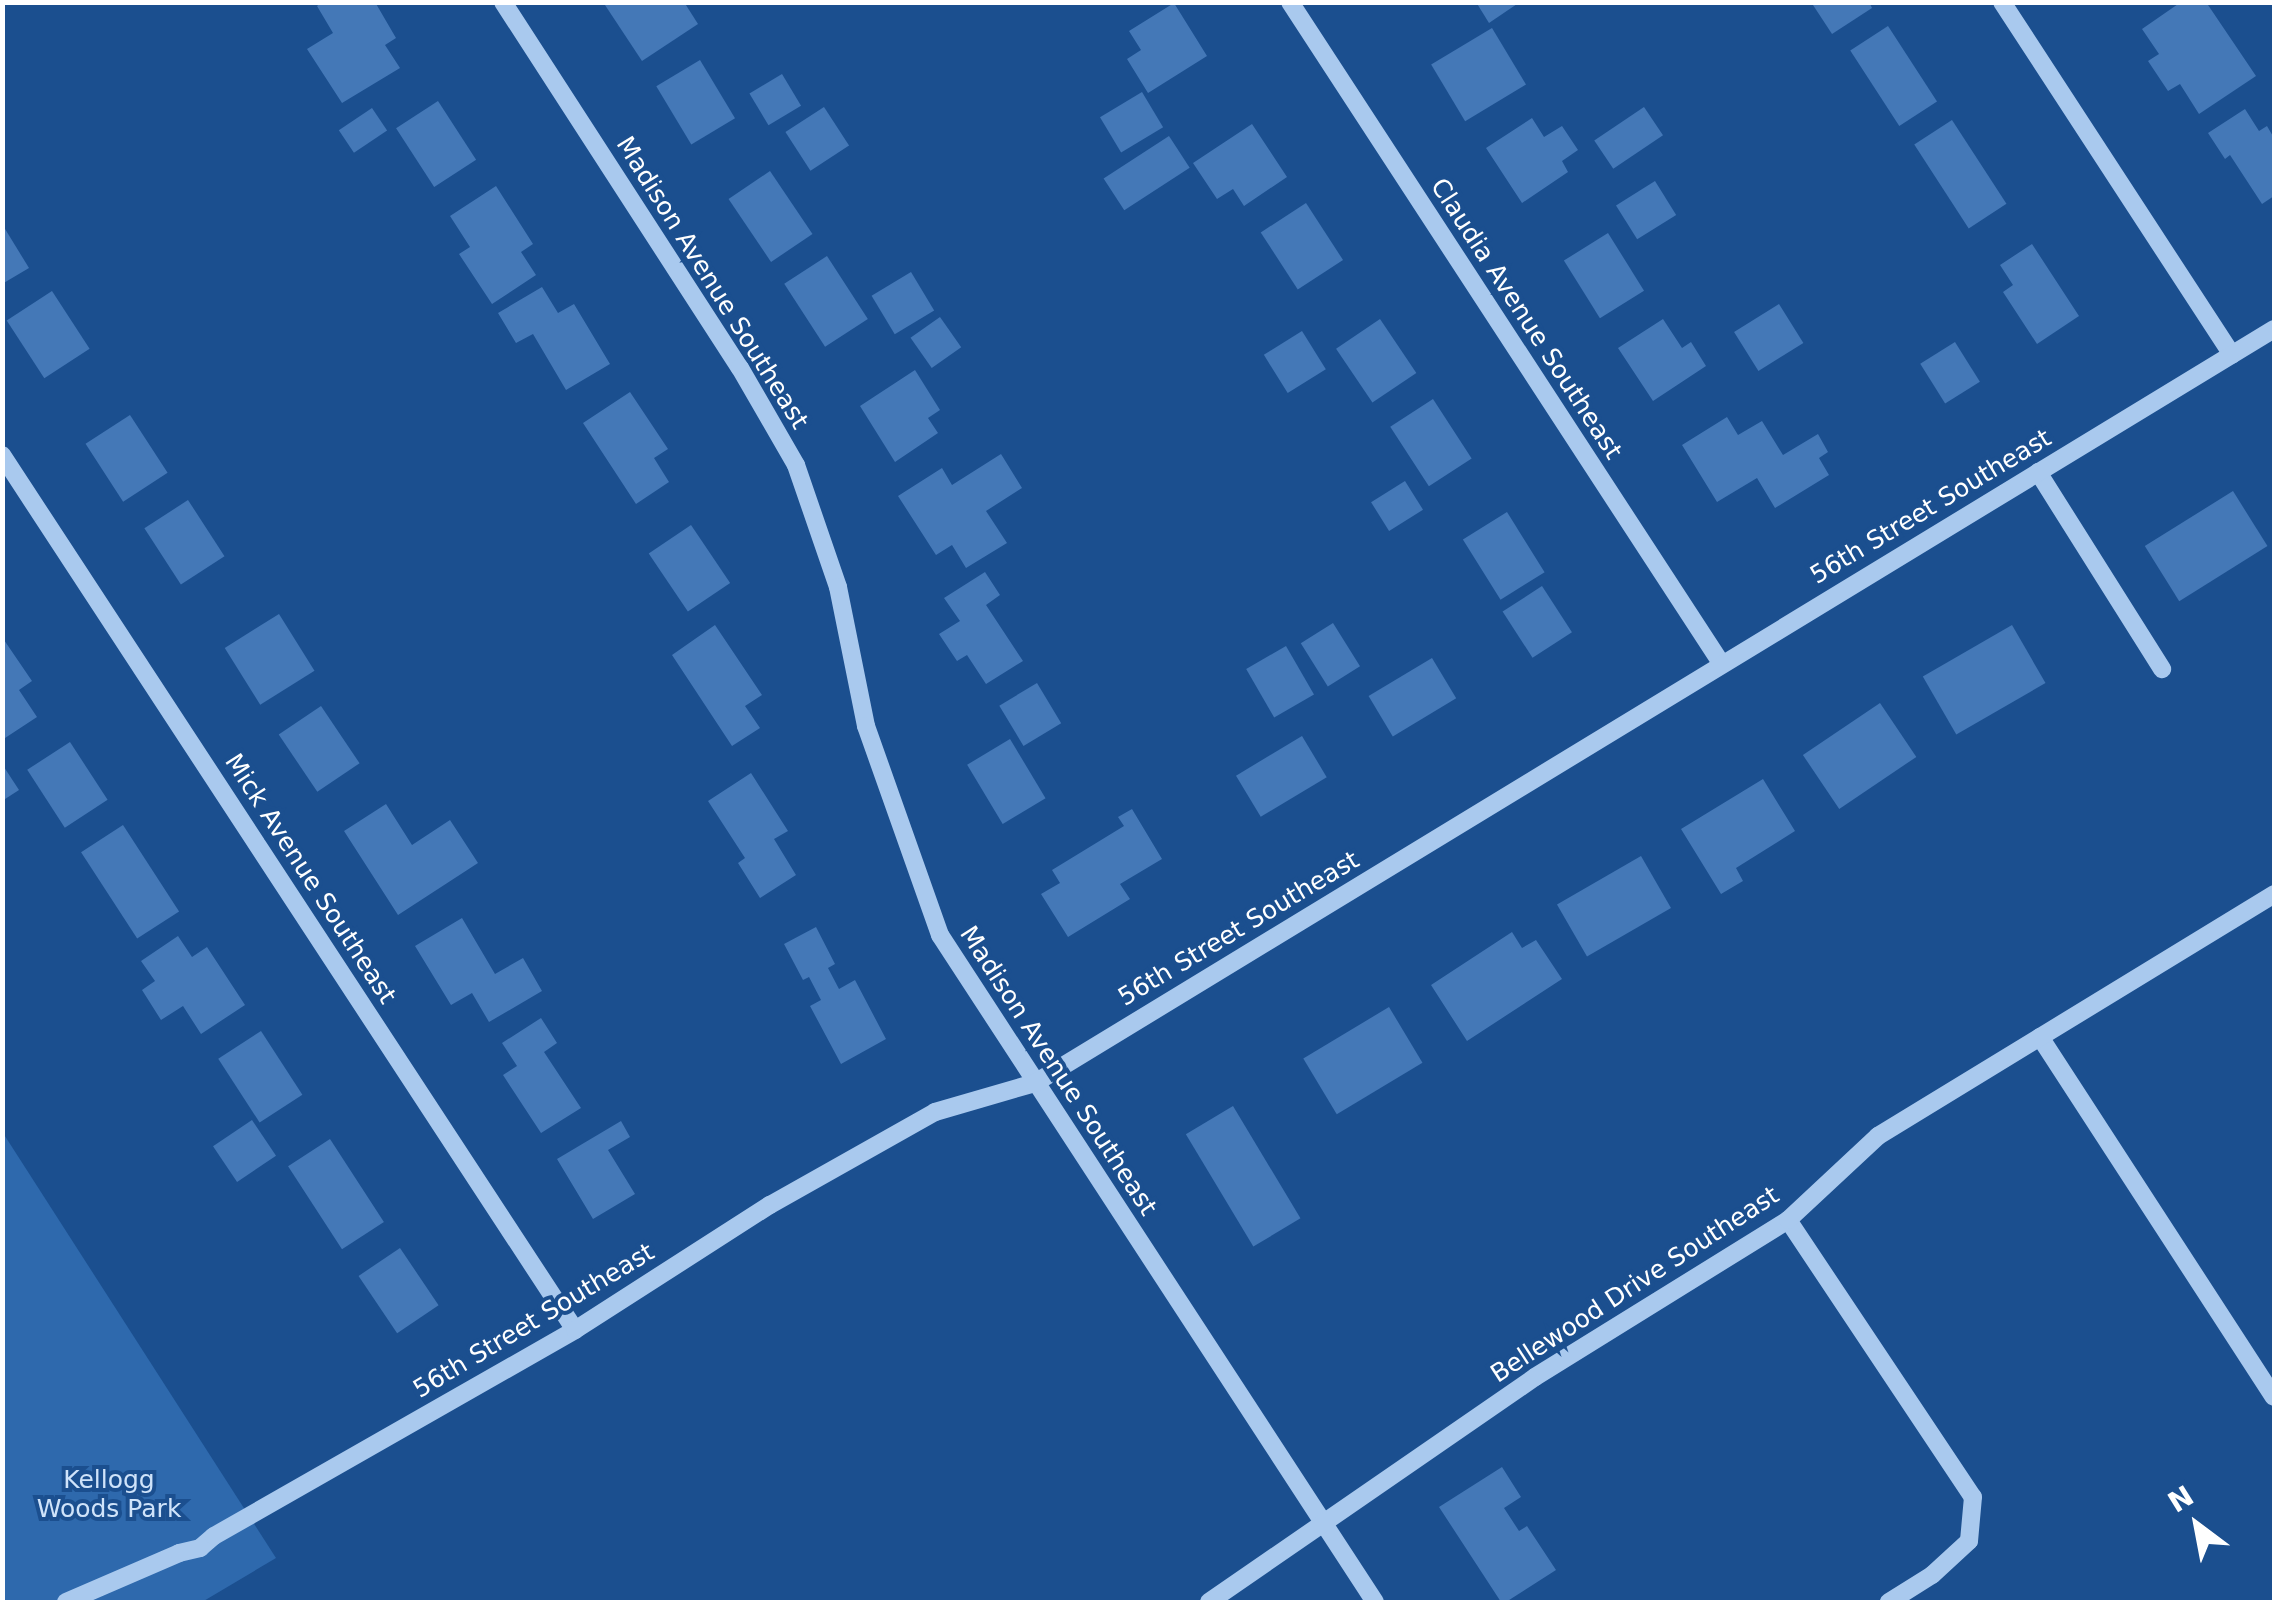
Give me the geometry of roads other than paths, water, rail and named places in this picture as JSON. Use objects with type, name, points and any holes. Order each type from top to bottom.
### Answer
[{"type":"street","name":"Madison Avenue Southeast","points":[[502,2],[740,368],[796,464],[838,587],[866,726],[940,934],[1375,1602]]},
{"type":"street","name":"Claudia Avenue Southeast","points":[[1290,2],[1721,663]]},
{"type":"street","points":[[2002,2],[2232,355]]},
{"type":"street","name":"56th Street Southeast","points":[[66,1602],[179,1552],[200,1548],[214,1536],[575,1330],[770,1205],[935,1112],[1035,1084],[2274,329]]},
{"type":"street","name":"Mick Avenue Southeast","points":[[2,455],[575,1330]]},
{"type":"street","points":[[2038,472],[2162,670]]},
{"type":"street","name":"Bellewood Drive Southeast","points":[[1209,1602],[1535,1377],[1788,1220],[1878,1136],[2274,894]]},
{"type":"street","points":[[2040,1037],[2274,1396]]},
{"type":"street","points":[[1788,1220],[1972,1496],[1969,1541],[1932,1574],[1888,1602]]},
{"type":"park label","name":"Kellogg Woods Park","points":[[109,1496]]}]
